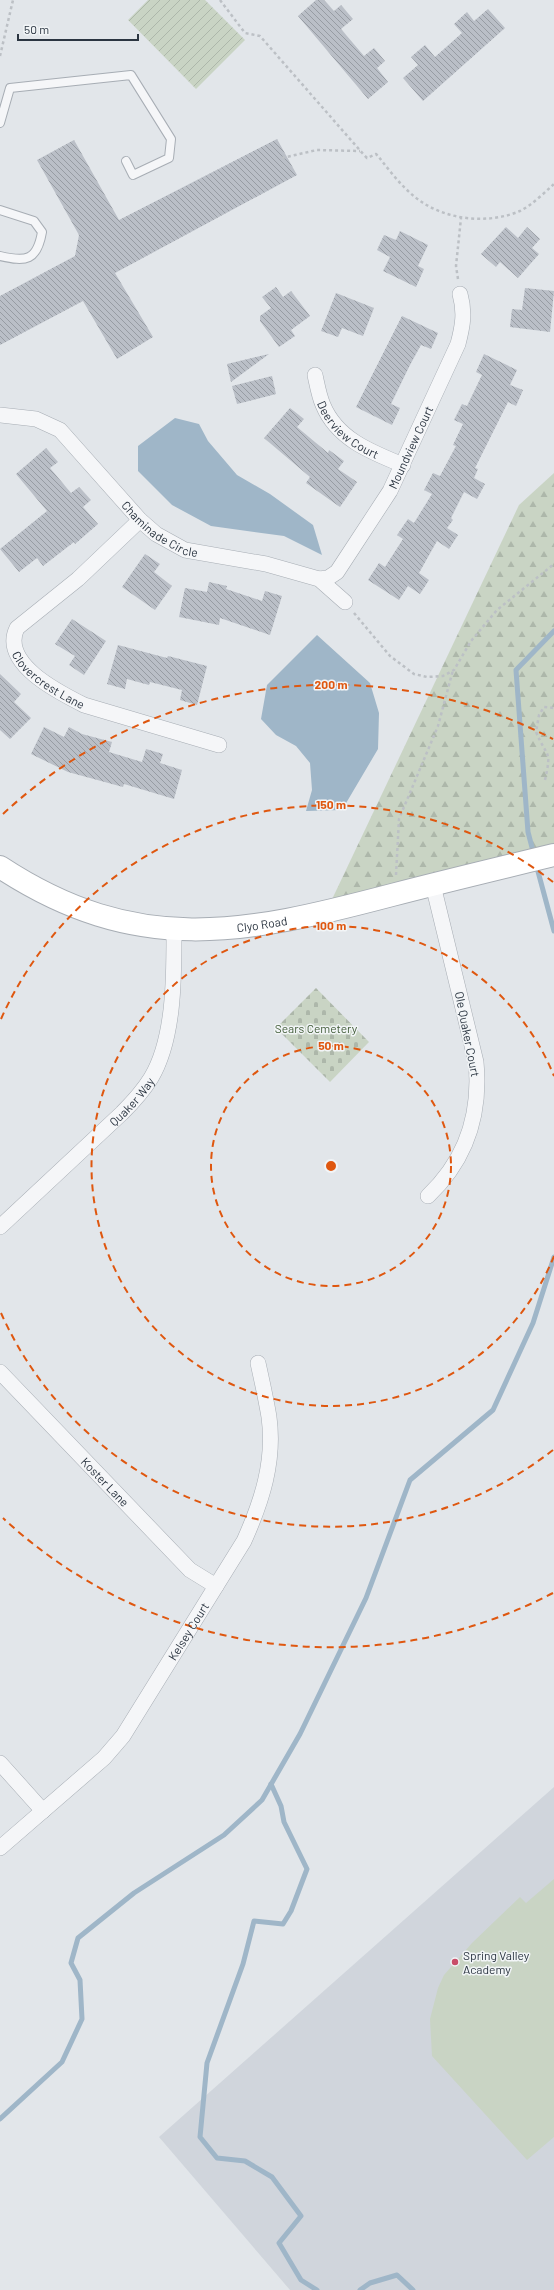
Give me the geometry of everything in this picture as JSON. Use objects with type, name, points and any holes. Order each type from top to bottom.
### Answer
[{"type":"street","name":"Moundview Court","points":[[319,579],[328,578],[337,572],[368,528],[390,491],[403,465],[458,344],[464,322],[464,309],[460,294]]},
{"type":"street","name":"Deerview Court","points":[[315,375],[322,404],[331,420],[341,432],[354,442],[403,465]]},
{"type":"street","name":"Chaminade Circle","points":[[0,415],[36,419],[60,430],[140,520],[156,534],[185,550],[266,564],[319,579],[345,602]]},
{"type":"street","name":"Clovercrest Lane","points":[[140,520],[78,579],[16,628],[13,635],[15,651],[37,676],[63,694],[84,705],[219,745]]},
{"type":"street","name":"Clyo Road","points":[[0,867],[34,888],[74,906],[115,919],[174,929],[204,931],[286,921],[554,855]]},
{"type":"street","name":"Ole Quaker Court","points":[[428,1196],[444,1180],[464,1148],[475,1108],[478,1082],[476,1062],[433,885]]},
{"type":"street","name":"Quaker Way","points":[[0,1227],[122,1113],[137,1098],[152,1077],[164,1044],[169,1021],[174,965],[174,929]]},
{"type":"street","name":"Kelsey Court","points":[[0,1848],[104,1758],[123,1736],[244,1541],[259,1507],[269,1470],[271,1442],[269,1417],[258,1363]]},
{"type":"street","name":"Koster Lane","points":[[0,1372],[190,1570],[216,1586]]},
{"type":"street","points":[[0,1763],[43,1811]]},
{"type":"lane","points":[[0,123],[10,88],[131,76],[171,139],[169,158],[133,175],[126,161]]},
{"type":"lane","points":[[0,210],[34,222],[42,232],[39,247],[32,256],[18,260],[0,256]]},
{"type":"path","points":[[0,56],[13,0]]},
{"type":"path","points":[[220,0],[245,33],[260,36],[367,158],[376,154],[415,198],[434,209],[461,218],[497,218],[521,210],[554,184]]},
{"type":"path","points":[[282,158],[317,150],[360,151]]},
{"type":"path","points":[[460,294],[456,266],[461,218]]},
{"type":"path","points":[[396,894],[399,818],[438,726],[454,670],[472,642],[497,610],[554,564]]},
{"type":"path","points":[[345,602],[390,656],[414,674],[427,677],[443,676],[454,670]]},
{"type":"path","points":[[545,780],[549,759],[548,753],[536,732],[539,715],[544,707],[554,708]]},
{"type":"shaded area","name":"Spring Valley Academy","points":[[554,1787],[554,2290],[290,2290],[159,2137]]},
{"type":"green space","points":[[148,0],[205,0],[245,40],[196,89],[128,20]]},
{"type":"green space","points":[[554,473],[554,855],[326,912],[519,505]]},
{"type":"green space","name":"Sears Cemetery","points":[[316,988],[369,1042],[330,1082],[276,1028]]},
{"type":"green space","points":[[554,1879],[554,2137],[527,2160],[432,2056],[430,2019],[438,1988],[444,1975],[472,1943],[520,1897],[526,1903]]},
{"type":"water","points":[[175,418],[199,424],[208,441],[237,475],[270,494],[313,525],[322,555],[284,536],[211,526],[172,505],[138,471],[138,446]]},
{"type":"water","points":[[317,635],[370,683],[379,713],[378,749],[342,810],[306,811],[312,790],[310,763],[296,746],[276,735],[261,719],[267,685]]},
{"type":"building","points":[[316,0],[324,0],[334,11],[341,5],[353,19],[341,29],[364,56],[374,48],[385,61],[377,68],[388,82],[368,99],[298,16]]},
{"type":"building","points":[[488,9],[505,28],[423,101],[403,78],[418,65],[411,57],[425,45],[435,57],[462,33],[454,24],[467,12],[474,21]]},
{"type":"building","points":[[277,139],[297,175],[115,273],[153,337],[117,359],[83,301],[0,345],[0,296],[75,256],[79,235],[37,160],[74,140],[119,220]]},
{"type":"building","points":[[506,227],[518,238],[527,227],[540,239],[532,248],[539,254],[518,278],[500,262],[496,267],[481,254]]},
{"type":"building","points":[[400,231],[428,245],[418,266],[424,269],[416,287],[383,271],[390,257],[377,250],[384,235],[396,240]]},
{"type":"building","points":[[276,287],[283,297],[291,291],[310,316],[291,330],[295,336],[279,347],[260,321],[260,316],[271,308],[262,297]]},
{"type":"building","points":[[525,288],[554,291],[550,332],[510,327],[512,309],[522,310]]},
{"type":"building","points":[[336,293],[374,308],[363,336],[342,328],[338,337],[321,331]]},
{"type":"building","points":[[402,316],[438,333],[431,349],[421,345],[410,365],[391,404],[400,408],[392,425],[356,407]]},
{"type":"building","points":[[269,354],[231,382],[227,364]]},
{"type":"building","points":[[484,354],[517,370],[510,385],[523,390],[516,406],[508,402],[475,468],[478,469],[474,478],[485,484],[477,499],[464,492],[451,518],[453,520],[447,528],[458,535],[449,549],[437,541],[419,573],[429,580],[420,594],[408,586],[399,600],[368,580],[379,563],[385,567],[403,539],[397,535],[408,519],[414,523],[432,494],[424,490],[433,473],[440,476],[456,446],[453,445],[463,424],[454,420],[462,404],[467,406],[482,375],[476,372]]},
{"type":"building","points":[[272,376],[276,394],[237,404],[232,386]]},
{"type":"building","points":[[290,408],[304,419],[297,427],[328,453],[329,450],[344,461],[338,469],[357,482],[340,507],[306,483],[310,477],[264,438]]},
{"type":"building","points":[[46,448],[58,462],[50,468],[71,493],[79,487],[91,500],[83,507],[98,524],[75,544],[74,542],[43,566],[37,558],[19,572],[0,549],[47,511],[16,474]]},
{"type":"building","points":[[145,554],[160,564],[154,572],[172,586],[155,610],[122,587]]},
{"type":"building","points":[[209,582],[227,586],[226,589],[262,601],[265,591],[282,596],[270,635],[220,618],[219,625],[179,617],[185,588],[207,592]]},
{"type":"building","points":[[72,619],[106,641],[84,675],[69,665],[75,656],[55,644]]},
{"type":"building","points":[[118,645],[167,658],[168,656],[207,666],[197,705],[180,700],[182,690],[150,682],[149,685],[127,679],[125,689],[107,684]]},
{"type":"building","points":[[0,674],[21,694],[14,702],[31,718],[10,739],[0,730]]},
{"type":"building","points":[[44,727],[64,737],[69,727],[82,734],[112,742],[109,752],[142,762],[146,749],[163,754],[160,763],[182,770],[174,799],[124,784],[123,787],[68,772],[31,754]]},
{"type":"waterway","points":[[534,855],[528,832],[516,670],[554,631]]},
{"type":"waterway","points":[[536,864],[554,931]]},
{"type":"waterway","points":[[0,2119],[62,2062],[82,2019],[80,1980],[71,1963],[78,1938],[134,1893],[224,1835],[262,1800],[300,1734],[366,1598],[410,1480],[493,1410],[533,1323],[554,1257]]},
{"type":"waterway","points":[[271,1784],[281,1806],[284,1822],[307,1869],[291,1911],[283,1924],[254,1921],[243,1964],[207,2063],[200,2137],[217,2158],[245,2161],[272,2177],[301,2216],[279,2243],[301,2280],[317,2290]]},
{"type":"waterway","points":[[360,2290],[370,2283],[397,2275],[413,2290]]},
{"type":"place","name":"Spring Valley Academy","points":[[455,1962]]}]
